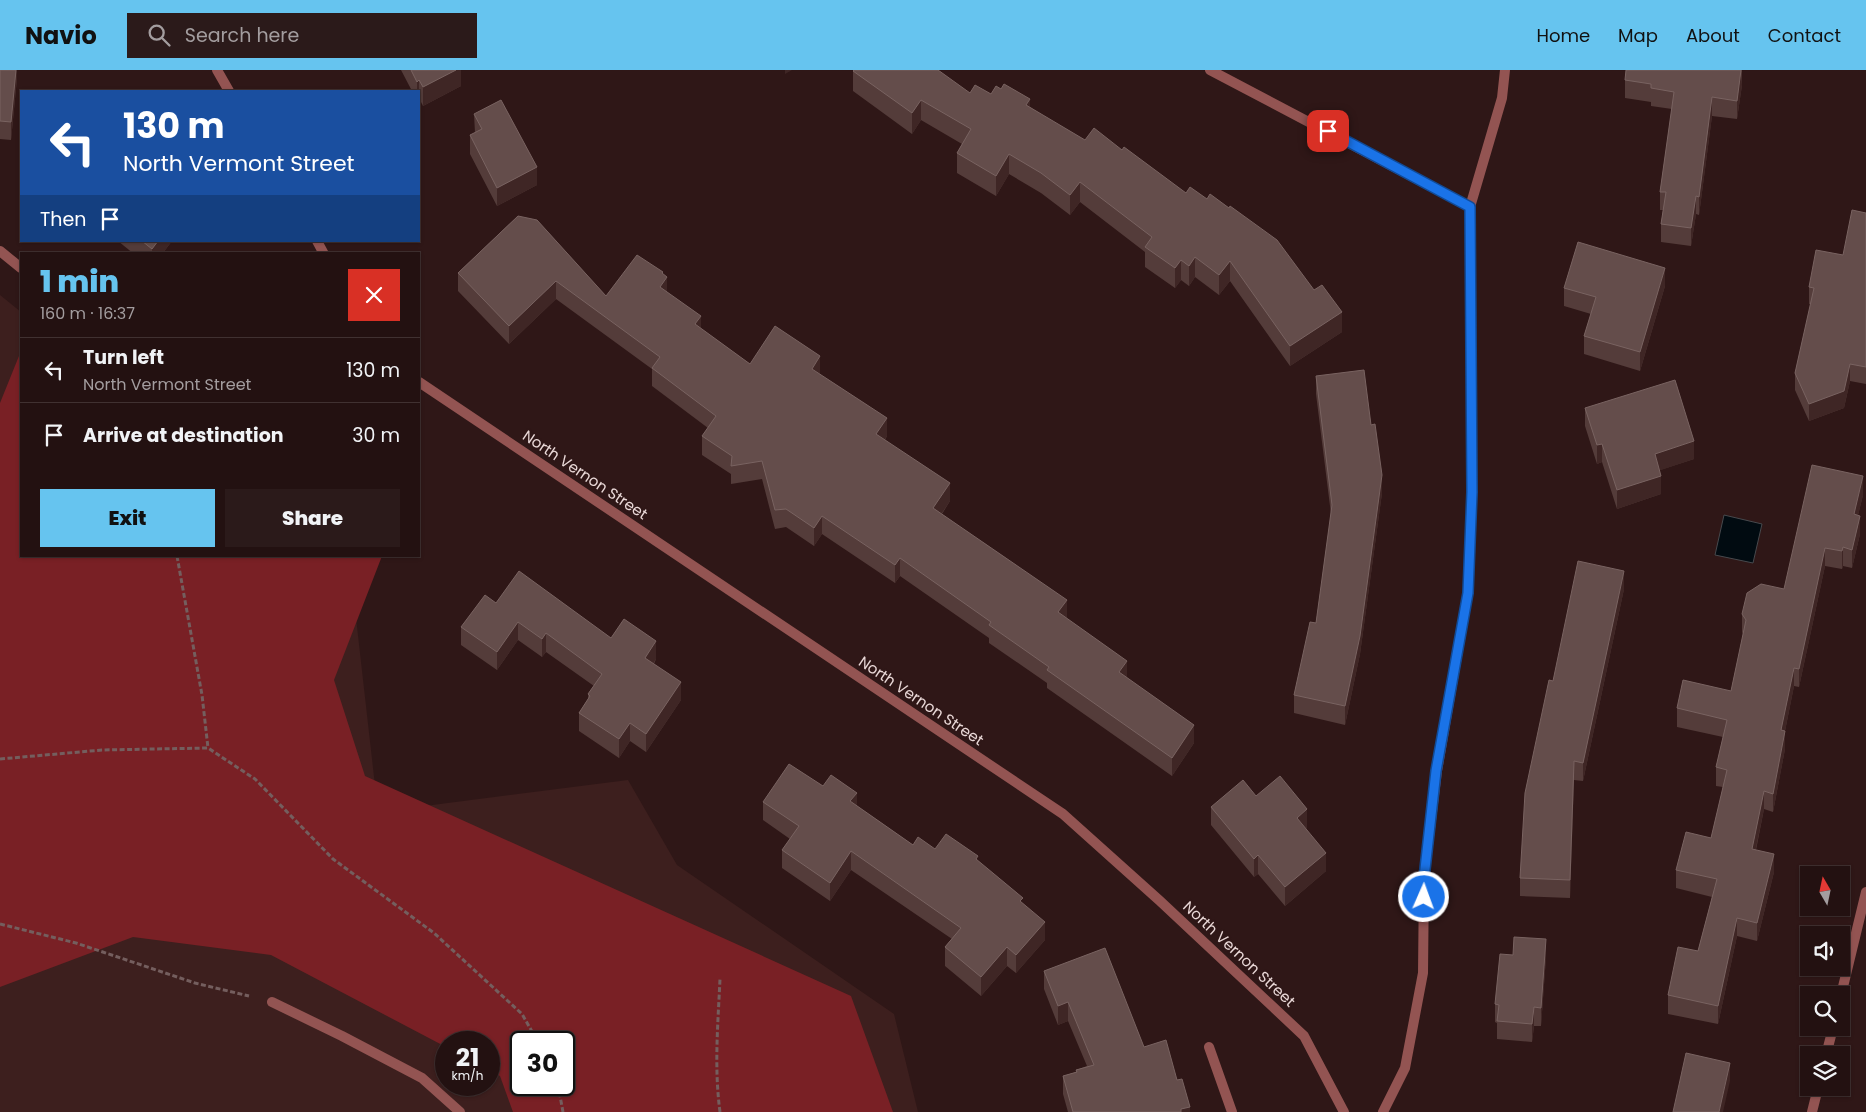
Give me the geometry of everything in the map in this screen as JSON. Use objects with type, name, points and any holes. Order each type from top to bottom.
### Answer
[{"type":"street","points":[[217,70],[228,90]]},
{"type":"street","points":[[1210,70],[1470,207]]},
{"type":"street","points":[[1384,1112],[1405,1068],[1423,973],[1425,868],[1436,771],[1468,593],[1472,492],[1470,207],[1502,98],[1505,70]]},
{"type":"street","points":[[0,251],[20,267]]},
{"type":"street","name":"North Vernon Street","points":[[420,383],[1063,814],[1304,1036],[1344,1112]]},
{"type":"street","points":[[1843,986],[1866,892]]},
{"type":"street","points":[[272,1002],[422,1078],[460,1112]]},
{"type":"street","points":[[1209,1048],[1232,1112]]},
{"type":"street","points":[[1812,1112],[1816,1096]]},
{"type":"path","points":[[177,557],[202,695],[208,748]]},
{"type":"path","points":[[0,759],[102,750],[208,748],[255,779],[333,859],[434,933],[522,1014],[532,1031]]},
{"type":"path","points":[[0,924],[76,943],[195,983],[272,1002]]},
{"type":"path","points":[[720,979],[717,1038],[720,1112]]},
{"type":"path","points":[[560,1096],[564,1112]]},
{"type":"shaded area","points":[[0,295],[20,311],[20,557],[349,557],[378,812],[628,780],[677,865],[894,1014],[918,1112],[0,1112]]},
{"type":"shaded area","points":[[20,353],[20,557],[382,557],[334,680],[365,776],[851,996],[893,1112],[513,1112],[500,1076],[500,1031],[435,1031],[435,1041],[271,955],[133,937],[0,987],[0,403]]},
{"type":"shaded area","points":[[1724,515],[1762,524],[1753,563],[1715,555]]},
{"type":"building","points":[[0,70],[16,70],[11,122],[0,121]]},
{"type":"building","points":[[411,70],[456,70],[423,87],[419,80],[417,82]]},
{"type":"building","points":[[854,70],[938,70],[970,93],[975,85],[991,94],[996,86],[1001,89],[1004,84],[1030,99],[1026,105],[1085,140],[1094,128],[1122,150],[1124,147],[1186,193],[1190,187],[1207,199],[1210,194],[1277,240],[1314,290],[1322,285],[1342,312],[1290,346],[1230,261],[1219,275],[1195,257],[1189,266],[1181,260],[1175,268],[1145,247],[1152,237],[1080,182],[1070,195],[1041,173],[1009,154],[996,176],[957,153],[971,129],[921,100],[912,113]]},
{"type":"building","points":[[1626,70],[1741,70],[1737,101],[1712,97],[1699,197],[1696,196],[1691,228],[1661,224],[1666,192],[1660,192],[1674,92],[1651,88],[1651,84],[1625,80]]},
{"type":"building","points":[[501,100],[537,167],[497,188],[470,135],[482,129],[474,114]]},
{"type":"building","points":[[1852,210],[1866,213],[1866,367],[1850,364],[1844,391],[1809,404],[1795,373],[1814,288],[1809,287],[1816,250],[1843,255]]},
{"type":"building","points":[[518,216],[537,220],[606,296],[637,255],[663,272],[667,277],[660,287],[701,316],[695,324],[750,364],[775,326],[820,356],[812,369],[887,418],[876,434],[950,483],[933,508],[1067,600],[1058,612],[1127,661],[1119,672],[1194,725],[1172,758],[1047,670],[1049,667],[989,625],[991,622],[900,558],[895,565],[822,516],[814,528],[786,509],[775,510],[762,461],[731,466],[732,456],[702,436],[716,416],[652,368],[660,357],[556,281],[509,326],[458,273]]},
{"type":"building","points":[[143,242],[157,242],[152,249]]},
{"type":"building","points":[[1578,242],[1665,268],[1640,352],[1584,336],[1596,297],[1564,288]]},
{"type":"building","points":[[1364,370],[1371,425],[1375,424],[1382,475],[1360,636],[1345,706],[1294,695],[1310,622],[1316,623],[1332,505],[1316,376]]},
{"type":"building","points":[[1675,380],[1694,441],[1655,454],[1661,476],[1617,490],[1602,444],[1597,445],[1585,408]]},
{"type":"building","points":[[1812,465],[1863,476],[1854,514],[1860,516],[1852,550],[1843,547],[1842,551],[1825,548],[1799,669],[1794,668],[1781,730],[1785,731],[1773,794],[1764,791],[1752,849],[1774,854],[1757,923],[1737,918],[1718,1006],[1668,995],[1678,947],[1698,951],[1717,879],[1676,870],[1686,832],[1711,838],[1727,770],[1716,767],[1727,720],[1677,708],[1683,680],[1731,691],[1746,620],[1742,614],[1747,593],[1761,584],[1784,589]]},
{"type":"building","points":[[1578,561],[1624,571],[1583,763],[1574,761],[1570,880],[1520,878],[1525,793],[1549,680],[1553,681]]},
{"type":"building","points":[[519,571],[611,638],[624,619],[656,641],[645,658],[681,682],[646,734],[630,723],[619,739],[579,713],[590,696],[588,694],[602,674],[546,633],[542,639],[518,622],[497,652],[461,627],[485,595],[496,603]]},
{"type":"building","points":[[789,764],[823,786],[831,775],[857,793],[850,801],[913,845],[918,837],[935,849],[946,834],[978,856],[976,859],[1023,898],[1020,901],[1045,922],[1016,955],[1007,947],[981,977],[945,947],[961,928],[851,851],[830,883],[782,850],[799,826],[763,802]]},
{"type":"building","points":[[1280,776],[1307,809],[1297,818],[1326,853],[1285,887],[1258,855],[1254,859],[1211,807],[1243,780],[1256,796]]},
{"type":"building","points":[[1514,937],[1546,939],[1541,1008],[1534,1007],[1532,1024],[1497,1021],[1499,1005],[1495,1004],[1500,954],[1513,955]]},
{"type":"building","points":[[1105,948],[1144,1047],[1166,1040],[1177,1080],[1182,1079],[1190,1107],[1181,1109],[1181,1112],[1073,1112],[1063,1076],[1094,1065],[1068,1002],[1058,1006],[1044,971]]},
{"type":"building","points":[[1686,1053],[1730,1063],[1719,1112],[1673,1112]]},
{"type":"route","points":[[1328,131],[1470,207],[1472,492],[1468,593],[1436,771],[1424,878],[1424,897]]}]
